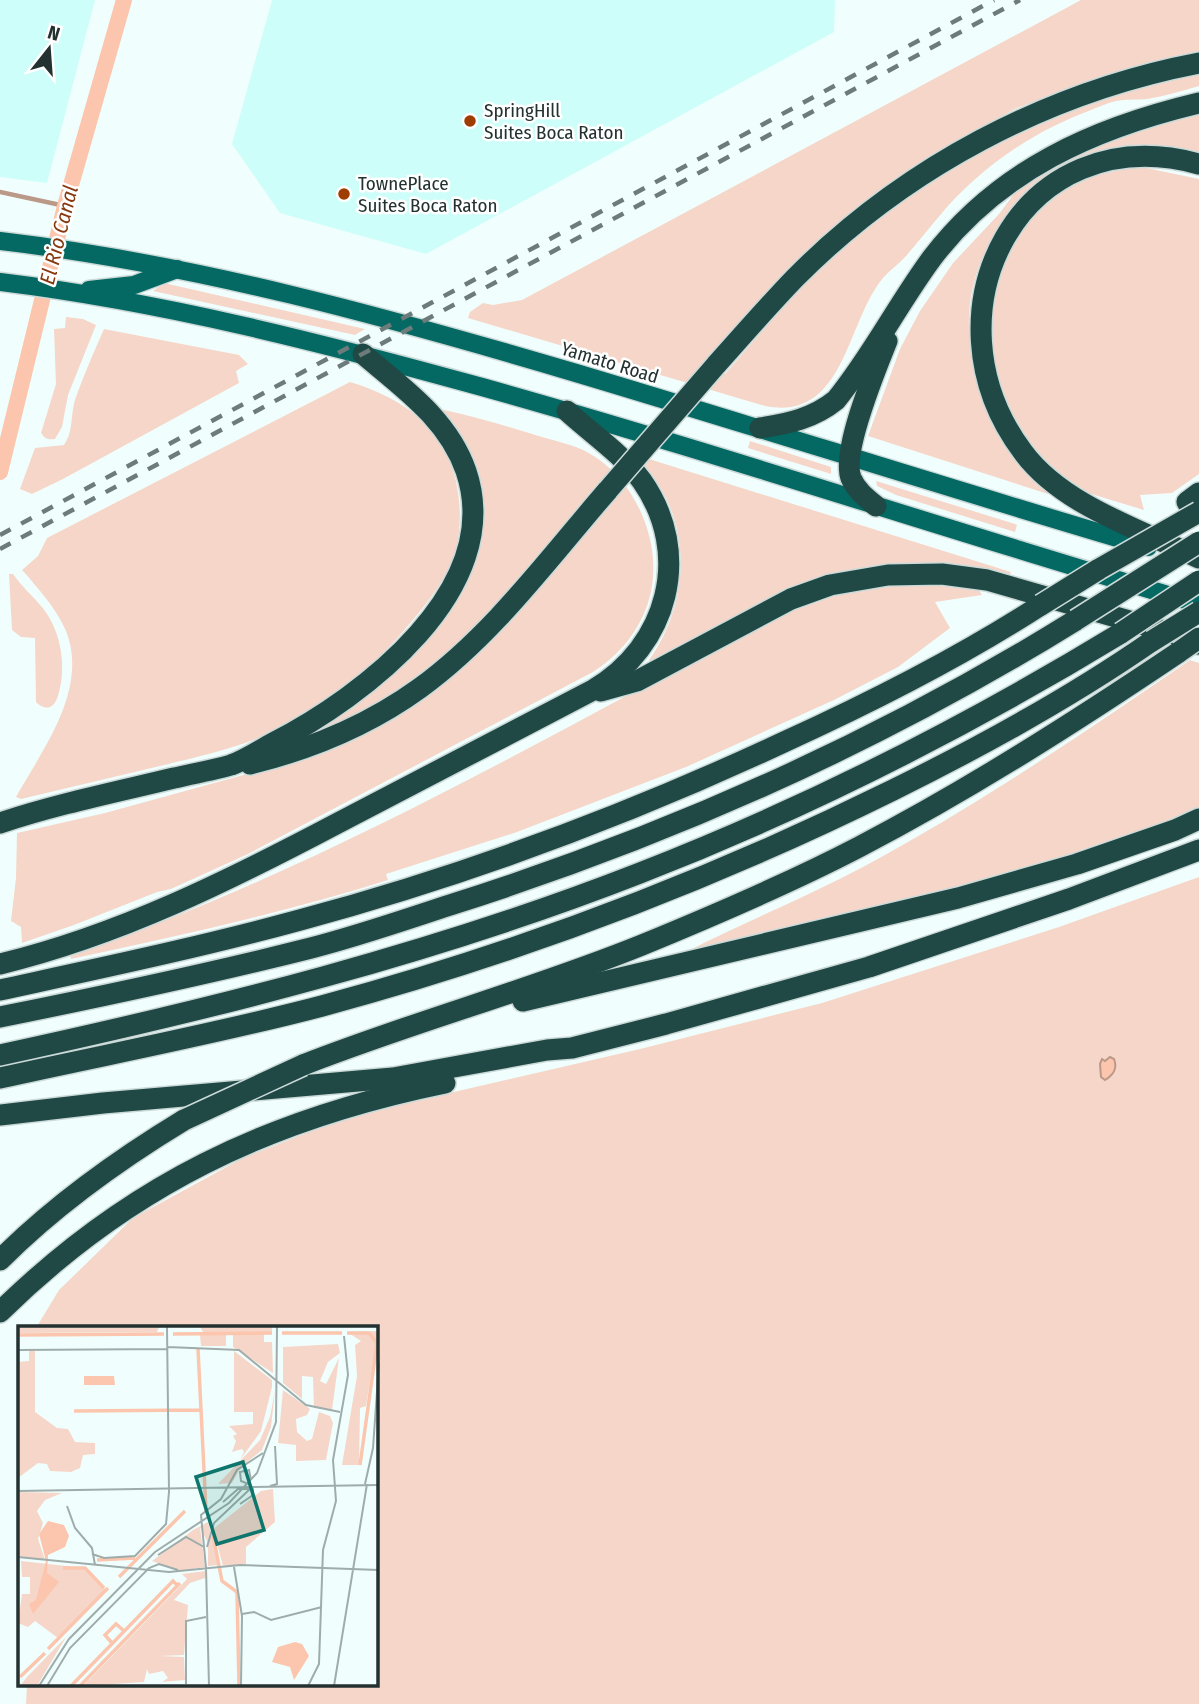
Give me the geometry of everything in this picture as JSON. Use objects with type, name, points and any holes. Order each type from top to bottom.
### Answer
[{"type":"highway","points":[[234,764],[246,765],[316,745],[378,715],[420,688],[455,660],[489,627],[716,365],[796,277],[844,233],[894,194],[996,132],[1062,103],[1139,77],[1199,63]]},
{"type":"highway","points":[[760,428],[800,420],[823,410],[836,400],[945,242],[975,211],[1012,180],[1085,139],[1127,122],[1199,103]]},
{"type":"highway","points":[[1199,164],[1156,156],[1121,158],[1080,171],[1045,192],[1015,221],[996,254],[984,292],[980,336],[983,363],[992,397],[1015,441],[1034,466],[1075,499],[1199,560]]},
{"type":"highway","points":[[876,506],[854,485],[848,468],[849,456],[869,390],[900,306]]},
{"type":"highway","points":[[0,823],[234,764],[298,731],[377,675],[434,612],[453,584],[467,554],[471,531],[471,498],[467,474],[457,450],[434,415],[363,354]]},
{"type":"highway","points":[[10,961],[98,934],[208,889],[575,699],[615,675],[641,648],[660,612],[667,591],[669,564],[660,516],[643,484],[630,467],[567,411]]},
{"type":"highway","points":[[0,990],[202,946],[450,876],[572,833],[683,789],[827,723],[923,674],[1099,569],[1195,502]]},
{"type":"highway","points":[[0,1017],[158,984],[313,947],[464,901],[589,857],[712,808],[858,741],[950,694],[1076,620],[1199,542]]},
{"type":"highway","points":[[575,699],[637,681],[791,599],[830,585],[888,575],[942,574],[987,580],[1175,635],[1189,648]]},
{"type":"highway","points":[[10,1053],[180,1015],[374,963],[488,927],[639,874],[784,812],[929,743],[1028,689],[1121,633],[1199,581]]},
{"type":"highway","points":[[10,1075],[181,1040],[347,999],[475,961],[626,907],[784,841],[929,772],[1103,675],[1199,611]]},
{"type":"highway","points":[[0,1260],[89,1182],[184,1120],[303,1065],[639,946],[737,905],[835,859],[1020,756],[1189,648],[1199,638]]},
{"type":"highway","points":[[442,1016],[533,999],[958,898],[1077,864],[1199,819]]},
{"type":"highway","points":[[9,1114],[380,1079],[445,1070],[547,1049],[572,1048],[715,1012],[919,951],[1119,882],[1199,850]]},
{"type":"highway","points":[[0,1312],[72,1247],[104,1224],[176,1178],[236,1147],[344,1107],[545,1062],[572,1048]]},
{"type":"main road","name":"Yamato Road","points":[[3,241],[177,269],[295,295],[414,326],[1199,560]]},
{"type":"main road","points":[[68,293],[134,285],[177,269]]},
{"type":"main road","points":[[4,282],[225,322],[363,354],[567,411],[1199,604]]},
{"type":"shaded area","points":[[0,0],[95,0],[47,183],[0,177]]},
{"type":"shaded area","points":[[272,0],[835,0],[834,32],[426,254],[280,213],[232,144]]},
{"type":"shaded area","points":[[1081,0],[1199,0],[1199,51],[1102,76],[1015,109],[944,148],[877,193],[808,252],[701,367],[725,374],[794,294],[836,253],[904,200],[981,150],[1045,120],[1115,95],[1199,72],[1199,86],[1154,98],[1120,100],[1070,118],[1031,138],[978,176],[883,278],[871,297],[840,364],[828,384],[812,399],[792,407],[765,406],[468,318],[470,312],[483,303],[493,305],[522,300]]},
{"type":"shaded area","points":[[1199,114],[1199,154],[1156,147],[1126,147],[1098,152],[1057,171],[1032,189],[1011,211],[993,236],[980,264],[972,293],[969,323],[977,377],[986,398],[1051,491],[1048,494],[868,436],[900,349],[920,311],[953,263],[999,214],[1017,190],[1059,162],[1103,143],[1137,130]]},
{"type":"shaded area","points":[[1137,166],[1199,179],[1199,474],[1172,493],[1140,495],[1144,510],[1088,493],[1065,477],[1061,480],[1023,434],[1005,403],[991,347],[994,290],[1017,235],[1053,196],[1085,178]]},
{"type":"shaded area","points":[[164,283],[365,329],[355,335],[153,291]]},
{"type":"shaded area","points":[[66,317],[83,319],[96,325],[68,395],[62,427],[55,439],[49,439],[41,433],[56,384],[54,329],[65,328]]},
{"type":"shaded area","points":[[104,329],[239,355],[248,364],[236,371],[239,383],[63,479],[32,494],[20,489],[35,448],[64,445],[67,440],[76,397]]},
{"type":"shaded area","points":[[350,382],[389,398],[422,420],[435,434],[453,470],[460,512],[456,546],[452,562],[425,606],[384,652],[352,681],[318,707],[281,728],[252,741],[206,755],[21,799],[16,797],[60,718],[72,675],[72,653],[66,631],[52,606],[22,570],[38,556],[47,538]]},
{"type":"shaded area","points":[[444,410],[576,447],[605,464],[620,479],[643,517],[653,560],[653,582],[648,603],[639,624],[626,642],[593,672],[248,854],[171,889],[22,943],[21,927],[11,921],[17,833],[105,813],[298,760],[419,701],[463,667],[523,604],[616,496],[595,489],[503,598],[425,672],[377,704],[316,734],[314,728],[369,690],[476,545],[441,412]]},
{"type":"shaded area","points":[[750,441],[831,467],[831,474],[748,448]]},
{"type":"shaded area","points":[[633,454],[1011,572],[1009,576],[958,566],[922,564],[874,567],[650,662],[676,603],[681,560],[674,518],[666,498]]},
{"type":"shaded area","points":[[876,481],[1015,524],[1015,532],[896,495],[877,486]]},
{"type":"shaded area","points":[[9,574],[13,574],[41,606],[56,633],[62,673],[58,696],[50,707],[36,702],[35,638],[21,637],[12,630]]},
{"type":"shaded area","points":[[912,583],[978,589],[982,595],[935,602],[950,628],[898,667],[834,700],[686,767],[517,832],[386,874],[388,880],[190,933],[71,959],[70,955],[161,922],[339,844],[512,757],[769,619],[836,595]]},
{"type":"shaded area","points":[[1190,660],[1199,663],[1199,809],[1128,838],[1008,874],[686,952],[841,878],[905,844],[1029,768]]},
{"type":"shaded area","points":[[1199,877],[1199,1704],[26,1704],[27,1686],[378,1686],[378,1326],[37,1326],[59,1290],[133,1218],[243,1158],[350,1116],[640,1049],[822,1003],[1059,927]]},
{"type":"shaded area","points":[[1110,1057],[1114,1059],[1115,1069],[1105,1080],[1101,1077],[1100,1064],[1102,1059],[1105,1061]]},
{"type":"waterway","name":"El Rio Canal","points":[[0,472],[65,206],[124,0]]},
{"type":"waterway","points":[[0,192],[65,206]]},
{"type":"railway","points":[[0,535],[994,0]]},
{"type":"railway","points":[[0,549],[1020,0]]},
{"type":"place","name":"SpringHill Suites Boca Raton","points":[[470,121]]},
{"type":"place","name":"TownePlace Suites Boca Raton","points":[[344,194]]}]
